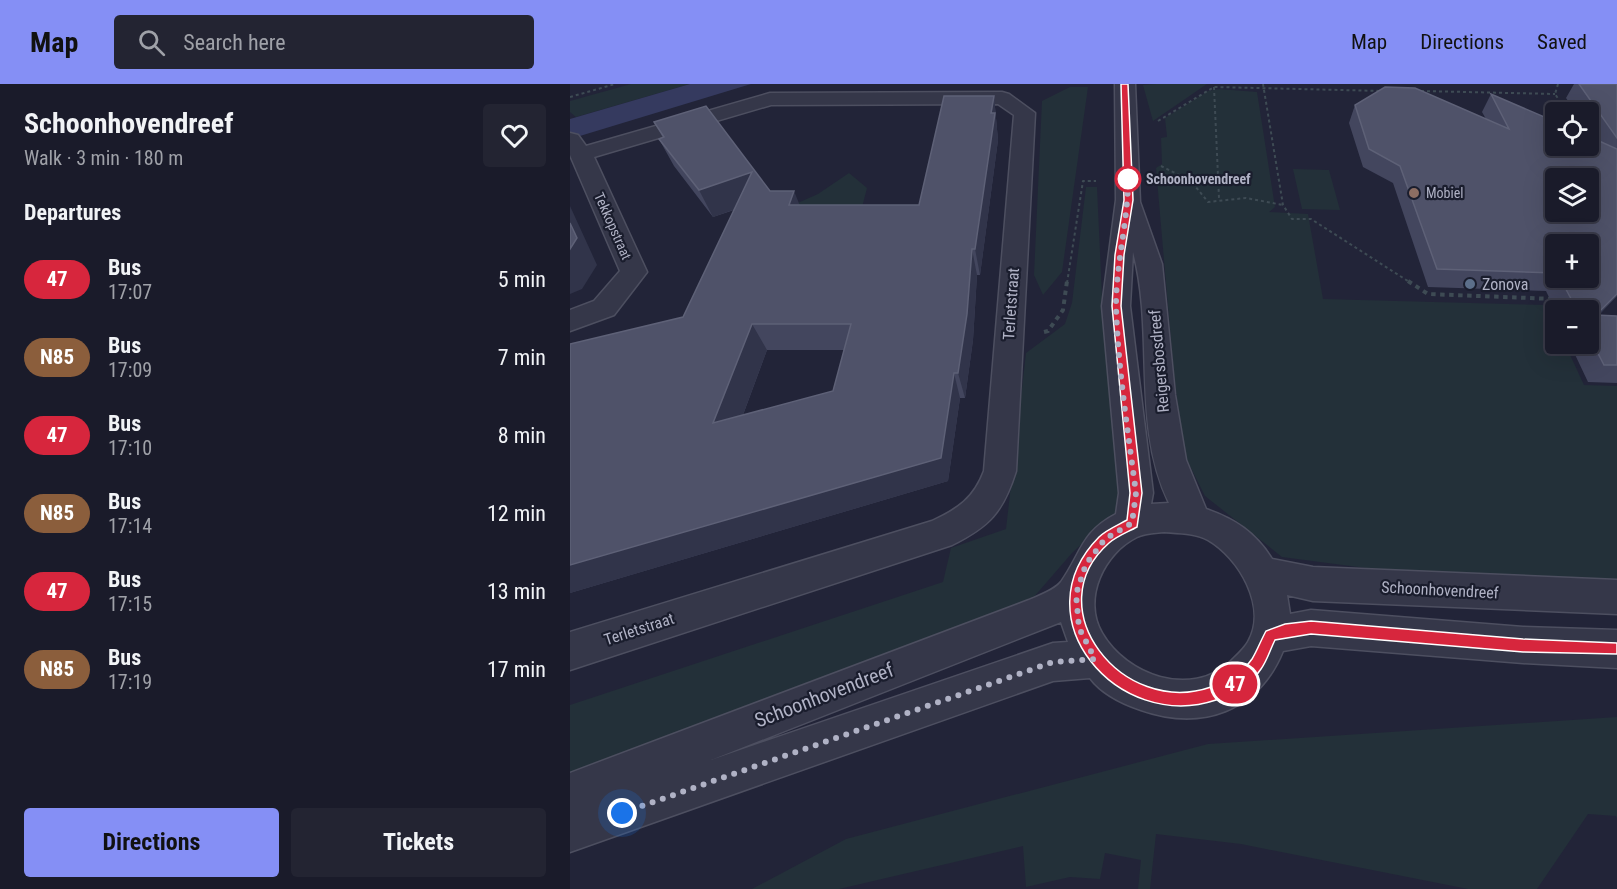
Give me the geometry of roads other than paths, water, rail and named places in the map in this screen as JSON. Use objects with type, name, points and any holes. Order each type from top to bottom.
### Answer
[{"type":"street","name":"Reigersbosdreef","points":[[1125,84],[1128,200],[1116,306],[1136,493],[1132,523]]},
{"type":"street","name":"Terletstraat","points":[[570,651],[940,534],[975,517],[993,496],[1000,471],[1025,112],[1002,98],[770,99],[574,146]]},
{"type":"street","name":"Tekkopstraat","points":[[570,321],[604,308],[634,272],[574,146]]},
{"type":"street","name":"Reigersbosdreef","points":[[1128,200],[1149,263],[1168,454],[1178,493],[1194,520]]},
{"type":"street","points":[[1164,517],[1194,520],[1222,531],[1246,549],[1263,574],[1272,603],[1270,635],[1256,665],[1230,688],[1195,700],[1158,698],[1123,684],[1095,659],[1079,628],[1076,594],[1086,564],[1105,539],[1132,523],[1164,517]]},
{"type":"street","name":"Schoonhovendreef","points":[[1263,574],[1313,584],[1617,597]]},
{"type":"street","name":"Schoonhovendreef","points":[[570,794],[1040,614],[1076,594]]},
{"type":"street","points":[[1270,635],[1311,628],[1523,645],[1617,649]]},
{"type":"street","points":[[570,830],[1053,662],[1095,659]]},
{"type":"water","points":[[690,84],[751,84],[570,139],[570,119]]},
{"type":"place","name":"Schoonhovendreef","points":[[1128,179]]},
{"type":"place","name":"Mobiel","points":[[1414,193]]},
{"type":"place","name":"Zonova","points":[[1470,284]]}]
